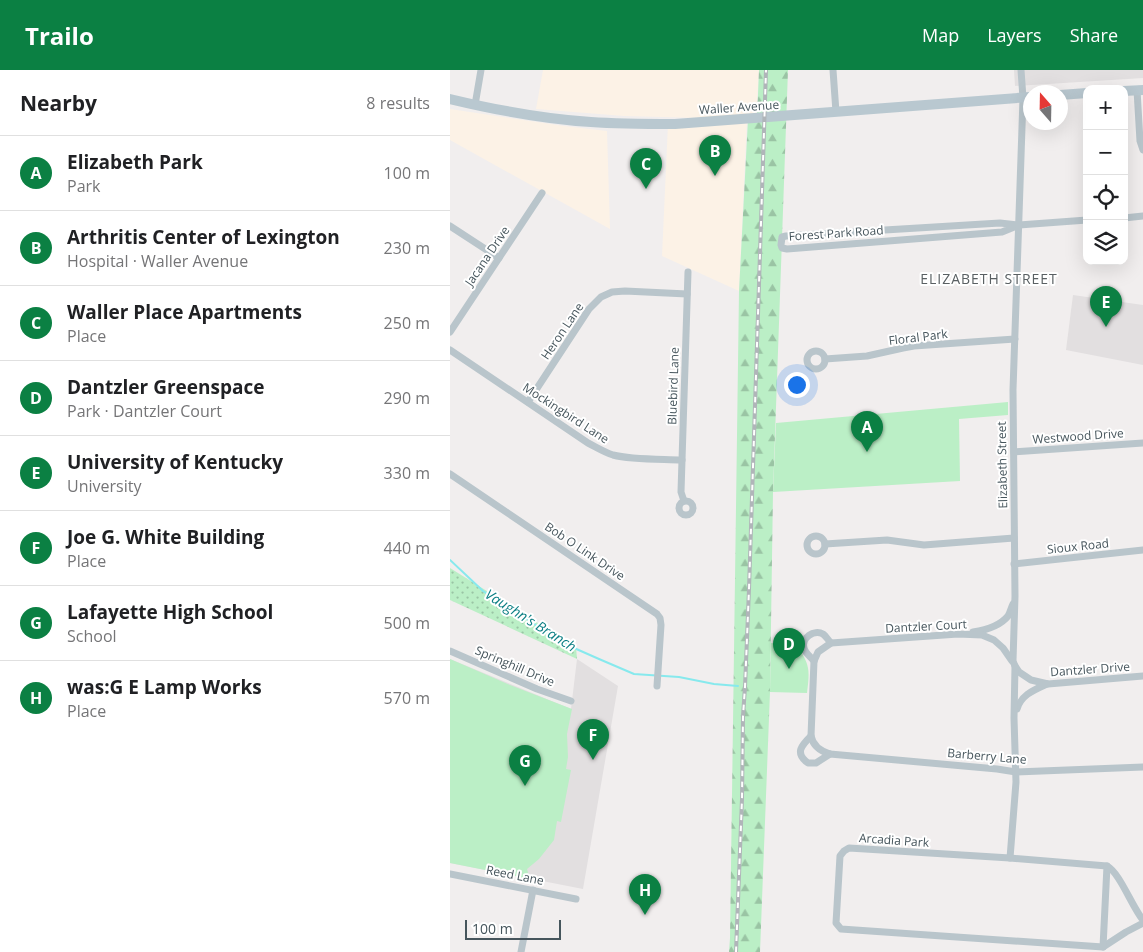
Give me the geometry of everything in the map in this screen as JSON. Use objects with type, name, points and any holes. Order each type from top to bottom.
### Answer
[{"type":"main road","points":[[1068,94],[1083,93]]},
{"type":"main road","name":"Waller Avenue","points":[[450,99],[538,116],[589,122],[678,124],[1023,98]]},
{"type":"street","points":[[475,105],[481,70]]},
{"type":"street","points":[[833,70],[836,112]]},
{"type":"street","name":"Elizabeth Street","points":[[1021,70],[1024,85]]},
{"type":"street","points":[[1140,90],[1140,141],[1143,150]]},
{"type":"street","name":"Elizabeth Street","points":[[1010,858],[1016,772],[1014,718],[1013,390],[1019,225],[1025,130]]},
{"type":"street","name":"Jacana Drive","points":[[450,332],[542,193]]},
{"type":"street","points":[[1128,218],[1143,216]]},
{"type":"street","name":"Forest Park Road","points":[[1019,225],[1002,232],[787,249],[782,248],[781,244],[782,237],[786,236],[1000,222],[1019,225],[1083,220]]},
{"type":"street","points":[[450,226],[499,258]]},
{"type":"street","points":[[894,230],[895,240]]},
{"type":"street","name":"Bluebird Lane","points":[[684,501],[682,492],[682,460],[688,272]]},
{"type":"street","name":"Heron Lane","points":[[528,402],[590,309],[601,297],[617,292],[687,294]]},
{"type":"street","name":"Floral Park","points":[[825,359],[867,356],[914,346],[1015,339]]},
{"type":"street","name":"Mockingbird Lane","points":[[450,350],[588,443],[612,454],[625,457],[682,460]]},
{"type":"street","name":"Westwood Drive","points":[[1014,452],[1143,443]]},
{"type":"street","name":"Bob O Link Drive","points":[[450,474],[657,614],[661,625],[657,686]]},
{"type":"street","points":[[826,544],[888,540],[924,545],[1014,538]]},
{"type":"street","name":"Sioux Road","points":[[1014,564],[1143,550]]},
{"type":"street","points":[[958,634],[987,630],[999,624],[1008,615],[1015,600]]},
{"type":"street","name":"Dantzler Court","points":[[812,736],[814,661],[803,646],[808,636],[814,633],[825,635],[831,643],[958,634],[982,635],[994,640],[1003,648],[1014,663]]},
{"type":"street","points":[[814,661],[818,652],[831,643]]},
{"type":"street","name":"Springhill Drive","points":[[450,651],[538,689],[571,701]]},
{"type":"street","name":"Dantzler Drive","points":[[1014,663],[1019,672],[1031,680],[1048,684],[1143,676]]},
{"type":"street","points":[[1014,718],[1018,704],[1025,695],[1048,684]]},
{"type":"street","points":[[812,736],[812,740],[817,747],[830,754]]},
{"type":"street","name":"Barberry Lane","points":[[812,736],[802,745],[800,752],[803,760],[808,763],[816,763],[830,754],[997,768],[1016,772],[1143,767]]},
{"type":"street","name":"Arcadia Park","points":[[1103,947],[839,928],[837,925],[840,856],[849,848],[1107,866]]},
{"type":"street","points":[[1103,947],[1143,922],[1117,876],[1107,866]]},
{"type":"street","points":[[1103,947],[1107,866]]},
{"type":"street","name":"Reed Lane","points":[[450,874],[576,899]]},
{"type":"street","points":[[521,952],[533,890]]},
{"type":"shaded area","points":[[543,70],[759,70],[756,118],[747,119],[739,291],[662,256],[668,124],[739,119],[624,116],[536,109]]},
{"type":"shaded area","points":[[1014,70],[1143,70],[1143,78],[1015,86]]},
{"type":"shaded area","points":[[450,109],[607,131],[610,229],[450,140]]},
{"type":"shaded area","points":[[1073,295],[1143,305],[1143,365],[1066,350]]},
{"type":"shaded area","points":[[450,659],[571,709],[577,659],[618,686],[583,889],[450,863]]},
{"type":"green space","points":[[759,70],[788,70],[773,492],[770,692],[760,952],[729,952],[739,291],[748,119],[757,118]]},
{"type":"green space","points":[[1008,402],[1008,415],[959,419],[960,481],[773,492],[776,423]]},
{"type":"green space","points":[[450,568],[576,647],[577,659],[450,600]]},
{"type":"green space","points":[[771,643],[799,645],[808,667],[807,693],[770,692]]},
{"type":"green space","points":[[450,659],[572,709],[567,734],[568,757],[566,769],[571,770],[561,822],[557,821],[554,840],[539,859],[527,869],[530,879],[450,863]]},
{"type":"waterway","name":"Vaughn's Branch","points":[[450,560],[483,591],[565,644],[599,659],[634,674],[679,677],[714,684],[738,686]]},
{"type":"railway","points":[[736,952],[766,70]]},
{"type":"place","name":"Arthritis Center of Lexington","points":[[715,176]]},
{"type":"place","name":"Waller Place Apartments","points":[[646,189]]},
{"type":"place","name":"University of Kentucky","points":[[1106,327]]},
{"type":"place","name":"Elizabeth Park","points":[[867,452]]},
{"type":"place","name":"Dantzler Greenspace","points":[[789,669]]},
{"type":"place","name":"Joe G. White Building","points":[[593,760]]},
{"type":"place","name":"Lafayette High School","points":[[525,786]]},
{"type":"place","name":"was:G E Lamp Works","points":[[645,915]]},
{"type":"district","name":"ELIZABETH STREET","points":[[989,278]]}]
